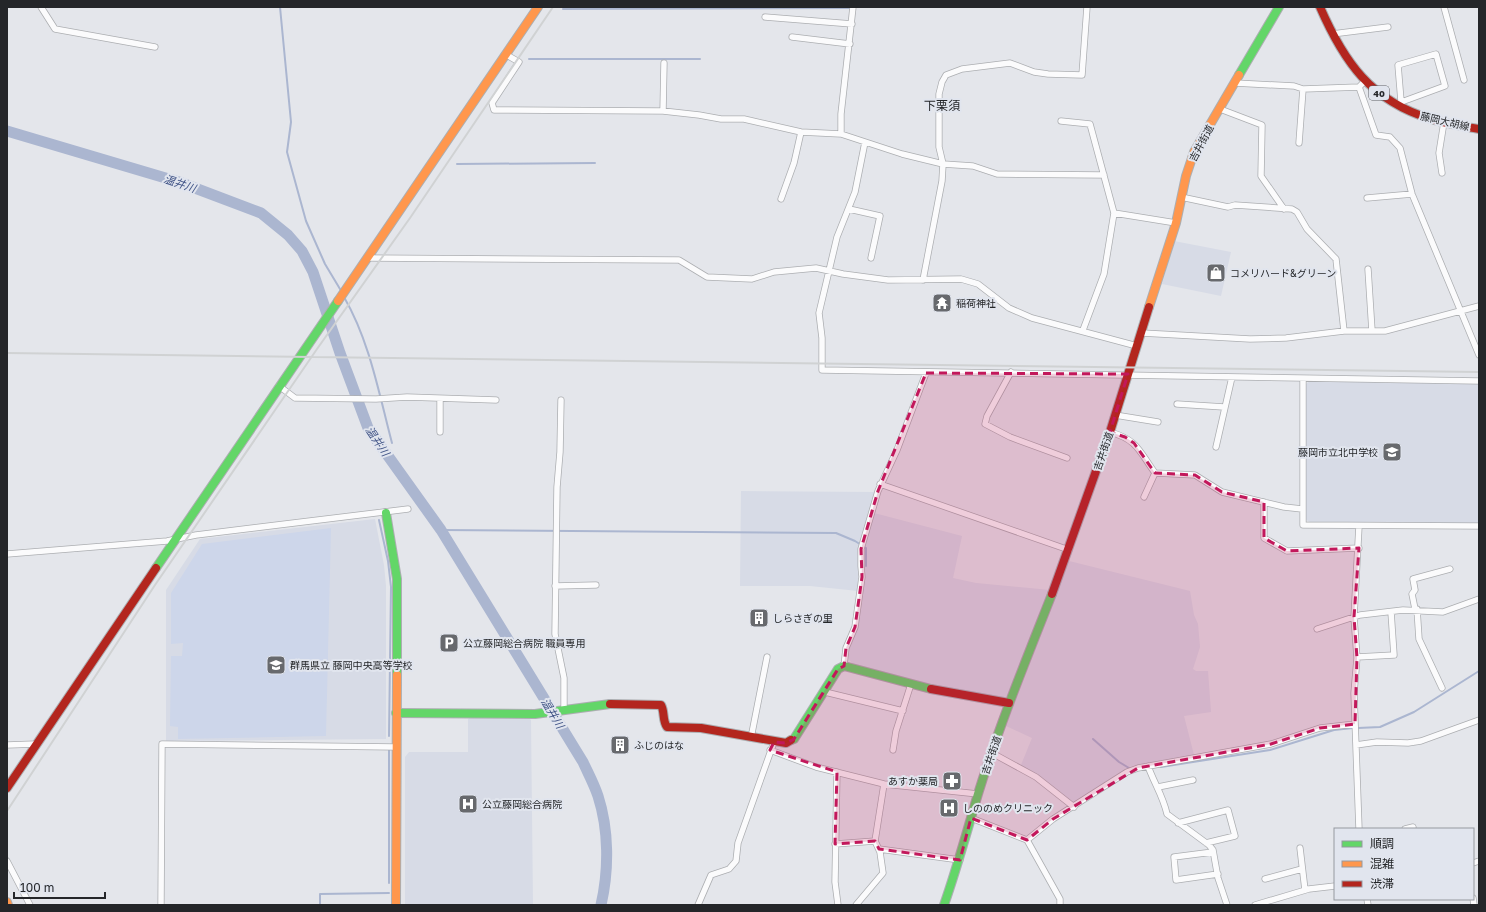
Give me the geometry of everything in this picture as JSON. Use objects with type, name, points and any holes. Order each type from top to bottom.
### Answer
[{"type":"street","points":[[41,7],[54,29],[154,47]]},
{"type":"street","points":[[7,788],[538,7]]},
{"type":"street","points":[[841,134],[841,114],[853,7]]},
{"type":"street","points":[[923,280],[942,181],[943,164],[939,147],[939,94],[942,82],[946,75],[962,69],[1010,63],[1034,72],[1082,75],[1087,7]]},
{"type":"street","name":"吉井街道","points":[[944,905],[960,860],[978,794],[992,752],[1009,704],[1069,550],[1116,415],[1176,223],[1181,197],[1194,152],[1236,83],[1279,7]]},
{"type":"street","name":"藤岡大胡線","points":[[1320,7],[1331,34],[1362,84],[1426,118],[1479,129]]},
{"type":"street","points":[[1444,7],[1464,80]]},
{"type":"street","points":[[765,17],[852,24]]},
{"type":"street","points":[[1331,34],[1388,27]]},
{"type":"street","points":[[792,37],[850,44]]},
{"type":"street","points":[[506,54],[519,62],[492,103],[494,110],[664,111],[721,119],[744,120],[801,132],[841,134],[881,148],[943,164],[973,166],[997,174],[1104,175]]},
{"type":"street","points":[[1436,54],[1445,86],[1398,102],[1398,65],[1436,54]]},
{"type":"street","points":[[664,63],[664,111]]},
{"type":"street","points":[[1236,83],[1294,86],[1303,89],[1362,84],[1376,134],[1390,137],[1400,148],[1412,194],[1479,355]]},
{"type":"street","points":[[1299,143],[1303,89]]},
{"type":"street","points":[[1220,109],[1262,124],[1261,176],[1284,209]]},
{"type":"street","points":[[1061,121],[1090,124],[1114,214],[1104,274],[1083,330]]},
{"type":"street","points":[[1442,174],[1439,153],[1444,122]]},
{"type":"street","points":[[781,199],[794,163],[801,132]]},
{"type":"street","points":[[865,142],[855,192],[837,236],[819,313],[822,338],[822,370],[926,373],[1011,372],[1303,379],[1479,381]]},
{"type":"street","points":[[1367,198],[1412,194]]},
{"type":"street","points":[[1181,197],[1228,207],[1236,206],[1284,209],[1297,212],[1307,229],[1336,259],[1344,331]]},
{"type":"street","points":[[849,209],[880,216],[871,258]]},
{"type":"street","points":[[1114,214],[1176,223]]},
{"type":"street","points":[[367,258],[678,260],[707,277],[731,279],[752,279],[774,272],[816,268],[888,280],[961,279],[978,284],[1009,308],[1032,318],[1083,330],[1137,346]]},
{"type":"street","points":[[1368,268],[1372,331]]},
{"type":"street","points":[[1142,333],[1250,339],[1286,338],[1344,331],[1385,331],[1459,310],[1479,306]]},
{"type":"street","points":[[1011,372],[987,416],[985,424],[1010,436],[1067,458]]},
{"type":"street","points":[[844,666],[846,648],[855,627],[862,577],[860,566],[861,549],[880,484],[897,450],[926,373]]},
{"type":"street","points":[[1216,447],[1232,377]]},
{"type":"street","points":[[1303,379],[1303,525],[1359,526],[1390,524],[1479,526]]},
{"type":"street","points":[[279,386],[295,398],[496,400]]},
{"type":"street","points":[[440,399],[440,432]]},
{"type":"street","points":[[561,400],[560,452],[556,487],[555,634],[564,678],[564,710]]},
{"type":"street","points":[[1177,404],[1224,407]]},
{"type":"street","points":[[1116,415],[1158,422]]},
{"type":"street","points":[[1110,432],[1125,437],[1134,443],[1155,473]]},
{"type":"street","points":[[1155,473],[1183,473],[1195,476],[1222,492],[1302,509]]},
{"type":"street","points":[[1144,497],[1155,473]]},
{"type":"street","points":[[880,484],[1069,550]]},
{"type":"street","points":[[1264,502],[1264,538],[1287,551],[1359,548]]},
{"type":"street","points":[[7,554],[176,539],[196,535],[408,509]]},
{"type":"street","points":[[386,512],[397,579],[396,905]]},
{"type":"street","points":[[1359,526],[1359,548],[1354,617],[1357,657],[1354,692],[1359,828]]},
{"type":"street","points":[[1442,688],[1419,639],[1416,610],[1412,594],[1415,590],[1412,579],[1450,569]]},
{"type":"street","points":[[555,586],[596,585]]},
{"type":"street","points":[[1317,630],[1360,615],[1416,610],[1449,611],[1479,599]]},
{"type":"street","points":[[1357,657],[1394,655],[1391,612]]},
{"type":"street","points":[[751,738],[767,657]]},
{"type":"street","points":[[396,713],[535,714],[545,711],[608,704],[661,705],[664,710],[664,723],[667,727],[701,728],[786,743],[794,739],[825,692],[838,669],[844,666],[938,691],[1009,704]]},
{"type":"street","points":[[893,750],[896,731],[911,684]]},
{"type":"street","points":[[825,692],[903,711]]},
{"type":"street","points":[[1356,745],[1377,742],[1408,743],[1421,741],[1479,720]]},
{"type":"street","points":[[1027,840],[1036,832],[1127,772],[1148,766],[1271,744],[1320,728],[1356,724]]},
{"type":"street","points":[[698,905],[711,875],[729,869],[736,861],[738,843],[774,742]]},
{"type":"street","points":[[7,745],[36,744]]},
{"type":"street","points":[[161,905],[162,744],[396,747]]},
{"type":"street","points":[[770,750],[816,767],[884,784],[978,794]]},
{"type":"street","points":[[992,752],[1036,777],[1074,807]]},
{"type":"street","points":[[1148,766],[1154,783],[1158,787],[1164,800],[1167,814],[1206,843],[1213,852],[1227,905]]},
{"type":"street","points":[[837,772],[834,882],[838,905]]},
{"type":"street","points":[[1158,787],[1193,780]]},
{"type":"street","points":[[856,905],[883,874],[879,849],[875,841],[884,784]]},
{"type":"street","points":[[1178,823],[1228,810],[1235,836],[1206,843]]},
{"type":"street","points":[[971,818],[1027,840],[1060,899],[1060,905]]},
{"type":"street","points":[[1409,828],[1413,827]]},
{"type":"street","points":[[835,844],[875,841]]},
{"type":"street","points":[[1300,848],[1305,890]]},
{"type":"street","points":[[879,849],[960,860]]},
{"type":"street","points":[[1213,852],[1174,858],[1176,880],[1218,874]]},
{"type":"street","points":[[7,861],[30,905]]},
{"type":"street","points":[[1265,879],[1302,869]]},
{"type":"street","points":[[1255,905],[1305,890],[1334,886]]},
{"type":"highlighted area","points":[[926,373],[1128,374],[1110,432],[1125,437],[1134,443],[1155,473],[1195,475],[1222,492],[1264,502],[1264,538],[1287,551],[1359,548],[1354,617],[1357,658],[1355,724],[1320,728],[1271,744],[1138,768],[1053,819],[1027,840],[971,818],[960,860],[879,849],[875,841],[835,844],[837,772],[770,750],[774,742],[786,743],[794,739],[838,669],[844,666],[846,648],[855,627],[862,577],[861,549],[878,491]]},
{"type":"shaded area","points":[[1174,241],[1231,252],[1221,296],[1162,284]]},
{"type":"shaded area","name":"藤岡市立北中学校","points":[[1310,381],[1479,383],[1479,524],[1311,523],[1305,519],[1306,384]]},
{"type":"shaded area","points":[[741,491],[875,492],[859,547],[858,591],[810,586],[740,586]]},
{"type":"shaded area","points":[[874,513],[962,536],[953,578],[976,583],[1050,590],[1009,695],[1002,699],[939,688],[853,665],[849,659],[848,650],[857,627],[865,571],[863,565],[864,551]]},
{"type":"shaded area","name":"群馬県立 藤岡中央高等学校","points":[[375,519],[384,565],[386,586],[386,739],[166,741],[166,590],[200,539]]},
{"type":"shaded area","name":"群馬県立 藤岡中央高等学校","points":[[331,528],[326,736],[178,739],[178,727],[170,726],[171,656],[182,656],[183,643],[171,644],[171,593],[202,544]]},
{"type":"shaded area","points":[[1069,561],[1190,591],[1194,615],[1198,624],[1200,647],[1193,669],[1196,671],[1208,671],[1211,712],[1184,716],[1194,755],[1132,766],[1074,805],[1037,775],[1021,765],[1032,738],[1006,726]]},
{"type":"shaded area","name":"公立藤岡総合病院","points":[[471,717],[528,717],[531,720],[533,905],[405,905],[405,757],[409,752],[468,752],[468,719]]},
{"type":"waterway","points":[[280,7],[291,122],[287,152],[306,221],[325,264],[340,289]]},
{"type":"waterway","points":[[563,9],[849,8]]},
{"type":"waterway","points":[[529,59],[700,59]]},
{"type":"waterway","name":"温井川","points":[[7,131],[179,182],[261,213],[288,235],[302,251],[313,272],[340,353],[368,428],[441,530],[583,762],[591,779],[602,809],[606,836],[607,850],[604,892],[601,905]]},
{"type":"waterway","points":[[457,164],[595,163]]},
{"type":"waterway","points":[[344,297],[361,332],[373,368],[392,443]]},
{"type":"waterway","points":[[379,520],[388,561],[391,587],[389,736]]},
{"type":"waterway","points":[[441,530],[836,533],[855,541],[866,548],[866,566]]},
{"type":"waterway","points":[[1358,728],[1380,727],[1414,712],[1479,671]]},
{"type":"waterway","points":[[1161,767],[1270,750],[1334,730],[1353,728]]},
{"type":"waterway","points":[[1093,739],[1119,762],[1129,768]]},
{"type":"waterway","points":[[389,749],[389,883]]},
{"type":"waterway","points":[[320,905],[320,894],[389,893]]},
{"type":"railway","points":[[7,811],[155,585],[317,349],[410,218],[553,7]]},
{"type":"railway","points":[[7,353],[1479,372]]},
{"type":"traffic: fast","points":[[1239,75],[1279,7]]},
{"type":"traffic: fast","points":[[156,568],[338,301]]},
{"type":"traffic: fast","points":[[386,513],[397,579],[397,675]]},
{"type":"traffic: fast","points":[[944,905],[995,743],[1052,594]]},
{"type":"traffic: fast","points":[[791,740],[794,739],[838,669],[844,666],[931,689]]},
{"type":"traffic: fast","points":[[396,713],[535,714],[610,704]]},
{"type":"traffic: slow","points":[[338,301],[538,7]]},
{"type":"traffic: slow","points":[[1149,307],[1176,223],[1186,176],[1194,152],[1239,75]]},
{"type":"traffic: slow","points":[[396,905],[397,675]]},
{"type":"traffic: jam","points":[[1320,7],[1329,27],[1350,62],[1362,77],[1376,90],[1392,102],[1431,119],[1449,124],[1479,129]]},
{"type":"traffic: jam","points":[[1052,594],[1110,432],[1149,307]]},
{"type":"traffic: jam","points":[[7,788],[156,568]]},
{"type":"traffic: jam","points":[[931,689],[1009,703]]},
{"type":"traffic: jam","points":[[610,704],[661,705],[667,727],[701,728],[786,743],[791,740]]},
{"type":"place","name":"コメリハード&グリーン","points":[[1216,273]]},
{"type":"place","name":"稲荷神社","points":[[942,303]]},
{"type":"place","name":"藤岡市立北中学校","points":[[1392,452]]},
{"type":"place","name":"しらさぎの里","points":[[759,618]]},
{"type":"place","name":"公立藤岡総合病院 職員専用","points":[[449,643]]},
{"type":"place","name":"群馬県立 藤岡中央高等学校","points":[[276,665]]},
{"type":"place","name":"ふじのはな","points":[[620,745]]},
{"type":"place","name":"あすか薬局","points":[[952,781]]},
{"type":"place","name":"公立藤岡総合病院","points":[[468,804]]},
{"type":"place","name":"しののめクリニック","points":[[949,808]]},
{"type":"district","name":"下栗須","points":[[942,105]]}]
